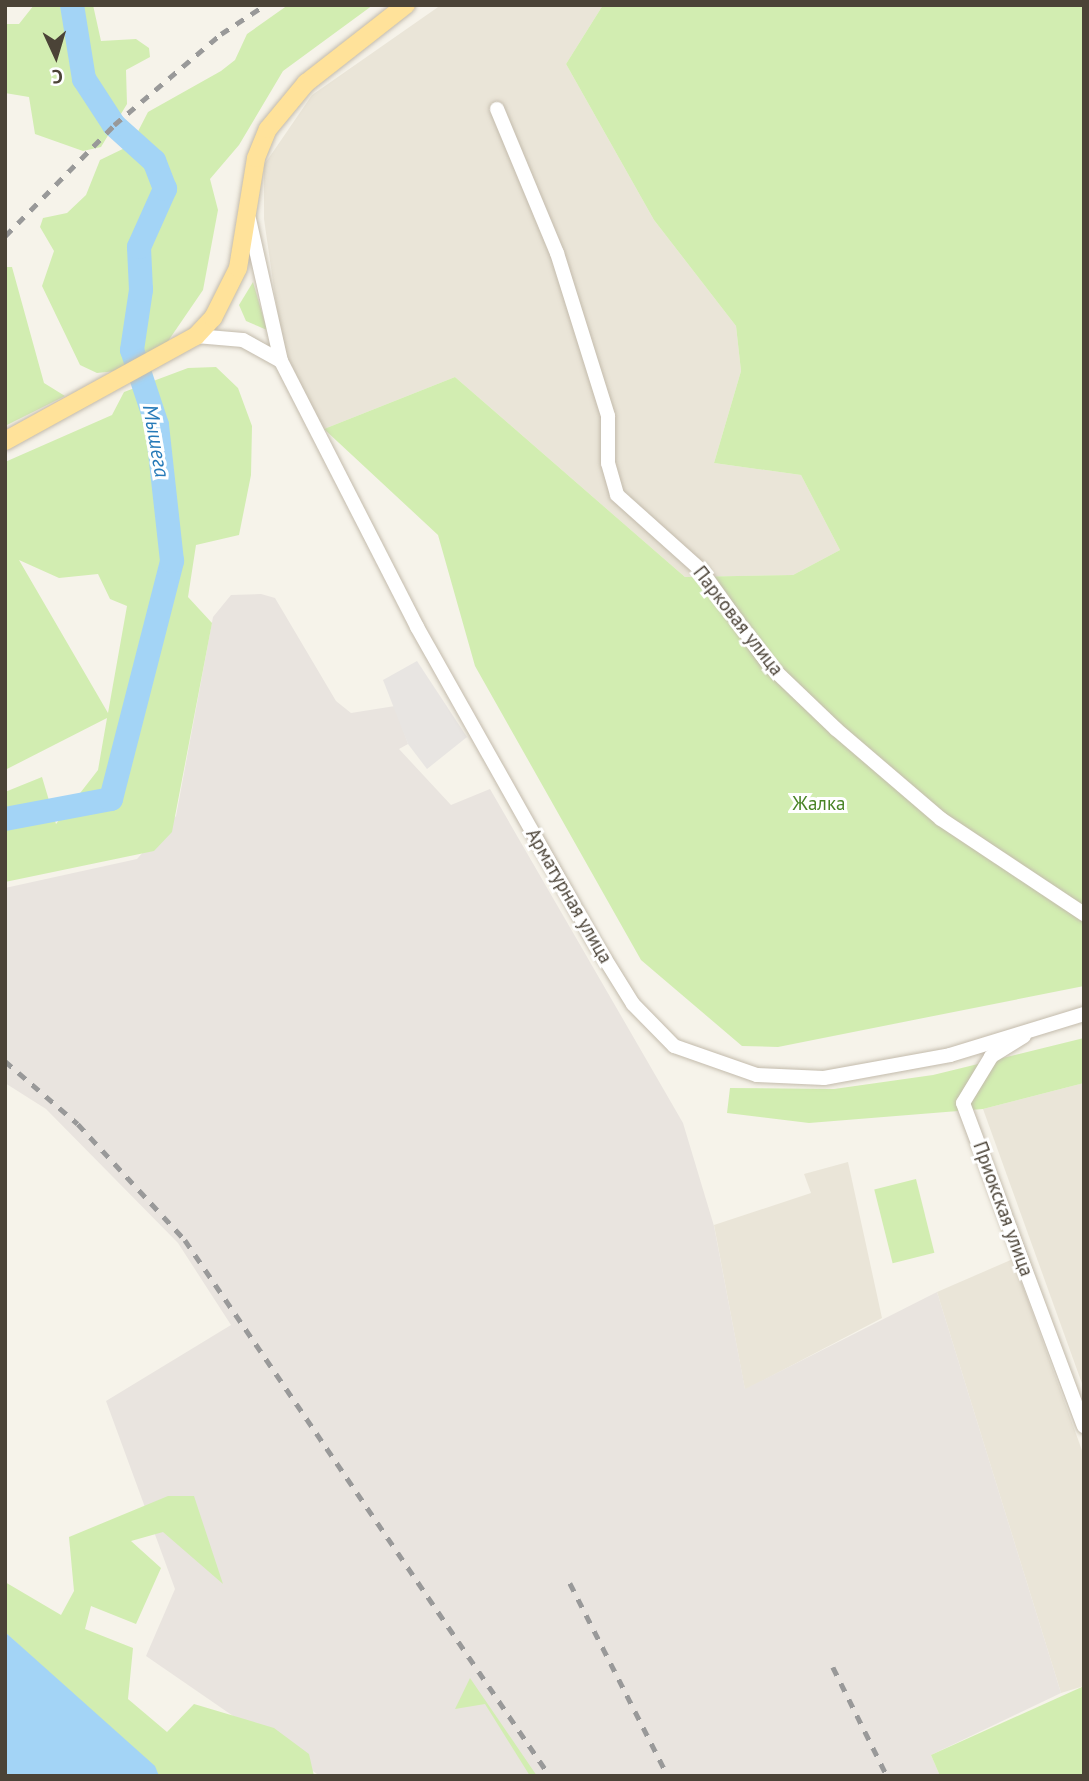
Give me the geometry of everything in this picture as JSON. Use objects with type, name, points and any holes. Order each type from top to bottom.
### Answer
[{"type":"main road","points":[[5,441],[196,336],[231,287],[248,218],[256,158],[279,112],[406,5]]},
{"type":"street","name":"Парковая улица","points":[[497,110],[557,253],[608,416],[608,463],[617,495],[701,570],[769,665],[836,729],[941,819],[1084,914]]},
{"type":"street","name":"Арматурная улица","points":[[248,218],[281,361],[417,626],[597,946],[633,1004],[674,1046],[757,1075],[824,1078],[950,1055],[1046,1022],[1084,1014]]},
{"type":"street","points":[[196,336],[243,340],[281,361]]},
{"type":"street","name":"Приокская улица","points":[[1046,1022],[990,1057],[963,1103],[1084,1426]]},
{"type":"shaded area","points":[[441,5],[603,5],[566,64],[654,220],[736,326],[741,371],[714,463],[801,475],[840,550],[793,575],[685,577],[455,377],[324,429],[284,358],[264,219],[264,165],[312,95]]},
{"type":"shaded area","points":[[261,594],[275,598],[336,701],[351,713],[395,706],[408,744],[399,749],[451,805],[490,789],[683,1123],[714,1226],[745,1389],[937,1292],[1061,1693],[931,1755],[940,1776],[320,1776],[146,1656],[175,1589],[106,1401],[231,1325],[178,1243],[46,1109],[5,1083],[5,888],[137,859],[176,816],[213,617],[231,595]]},
{"type":"shaded area","points":[[417,661],[467,737],[427,769],[408,744],[383,680]]},
{"type":"shaded area","points":[[1084,1083],[1084,1389],[983,1109]]},
{"type":"shaded area","points":[[848,1162],[882,1318],[745,1390],[714,1225],[811,1193],[804,1174]]},
{"type":"shaded area","points":[[1013,1259],[1084,1456],[1084,1686],[1061,1693],[937,1292]]},
{"type":"green space","points":[[34,5],[93,5],[101,41],[136,39],[149,48],[150,57],[126,70],[127,104],[101,147],[83,151],[35,134],[29,97],[5,93],[5,24],[19,24]]},
{"type":"green space","points":[[288,5],[373,5],[283,71],[239,145],[210,179],[218,210],[203,290],[164,347],[116,371],[97,373],[80,365],[42,286],[54,251],[40,227],[43,218],[67,213],[86,195],[100,160],[131,145],[148,112],[221,71],[235,60],[247,34]]},
{"type":"green space","name":"Жалка","points":[[603,5],[1084,5],[1084,986],[778,1047],[742,1046],[641,960],[475,666],[438,535],[324,429],[455,377],[685,577],[793,575],[840,550],[801,475],[714,463],[741,371],[736,326],[654,220],[566,64]]},
{"type":"green space","points":[[5,267],[12,267],[44,383],[65,396],[5,426]]},
{"type":"green space","points":[[253,282],[267,330],[246,321],[239,305]]},
{"type":"green space","points":[[216,367],[238,388],[252,426],[251,475],[239,535],[196,545],[188,597],[212,623],[172,832],[154,851],[5,882],[5,792],[42,777],[56,824],[98,770],[107,718],[5,770],[5,462],[112,415],[124,392],[188,368]],"holes":[[[19,560],[59,578],[98,574],[110,599],[127,606],[108,713]]]},
{"type":"green space","points":[[1084,1038],[1084,1083],[983,1109],[809,1123],[727,1113],[730,1088],[834,1089],[933,1075]]},
{"type":"green space","points":[[916,1179],[934,1253],[893,1263],[874,1189]]},
{"type":"green space","points":[[168,1496],[194,1496],[223,1584],[163,1532],[131,1541],[161,1568],[136,1624],[91,1606],[85,1629],[133,1648],[128,1699],[167,1732],[194,1704],[274,1728],[309,1754],[314,1776],[159,1776],[5,1632],[5,1582],[61,1615],[74,1591],[69,1537]]},
{"type":"green space","points":[[470,1678],[537,1776],[530,1776],[485,1704],[455,1709]]},
{"type":"green space","points":[[1084,1686],[1084,1776],[940,1776],[931,1755]]},
{"type":"water","points":[[5,1632],[155,1766],[159,1776],[5,1776]]},
{"type":"waterway","name":"Мышега","points":[[5,819],[111,799],[172,561],[157,425],[132,350],[141,290],[139,247],[165,189],[154,161],[114,125],[84,79],[72,5]]},
{"type":"railway","points":[[5,236],[114,125],[221,34],[265,5]]},
{"type":"railway","points":[[5,1061],[78,1124],[185,1240],[550,1776]]},
{"type":"railway","points":[[570,1583],[668,1776]]},
{"type":"railway","points":[[833,1667],[887,1776]]}]
